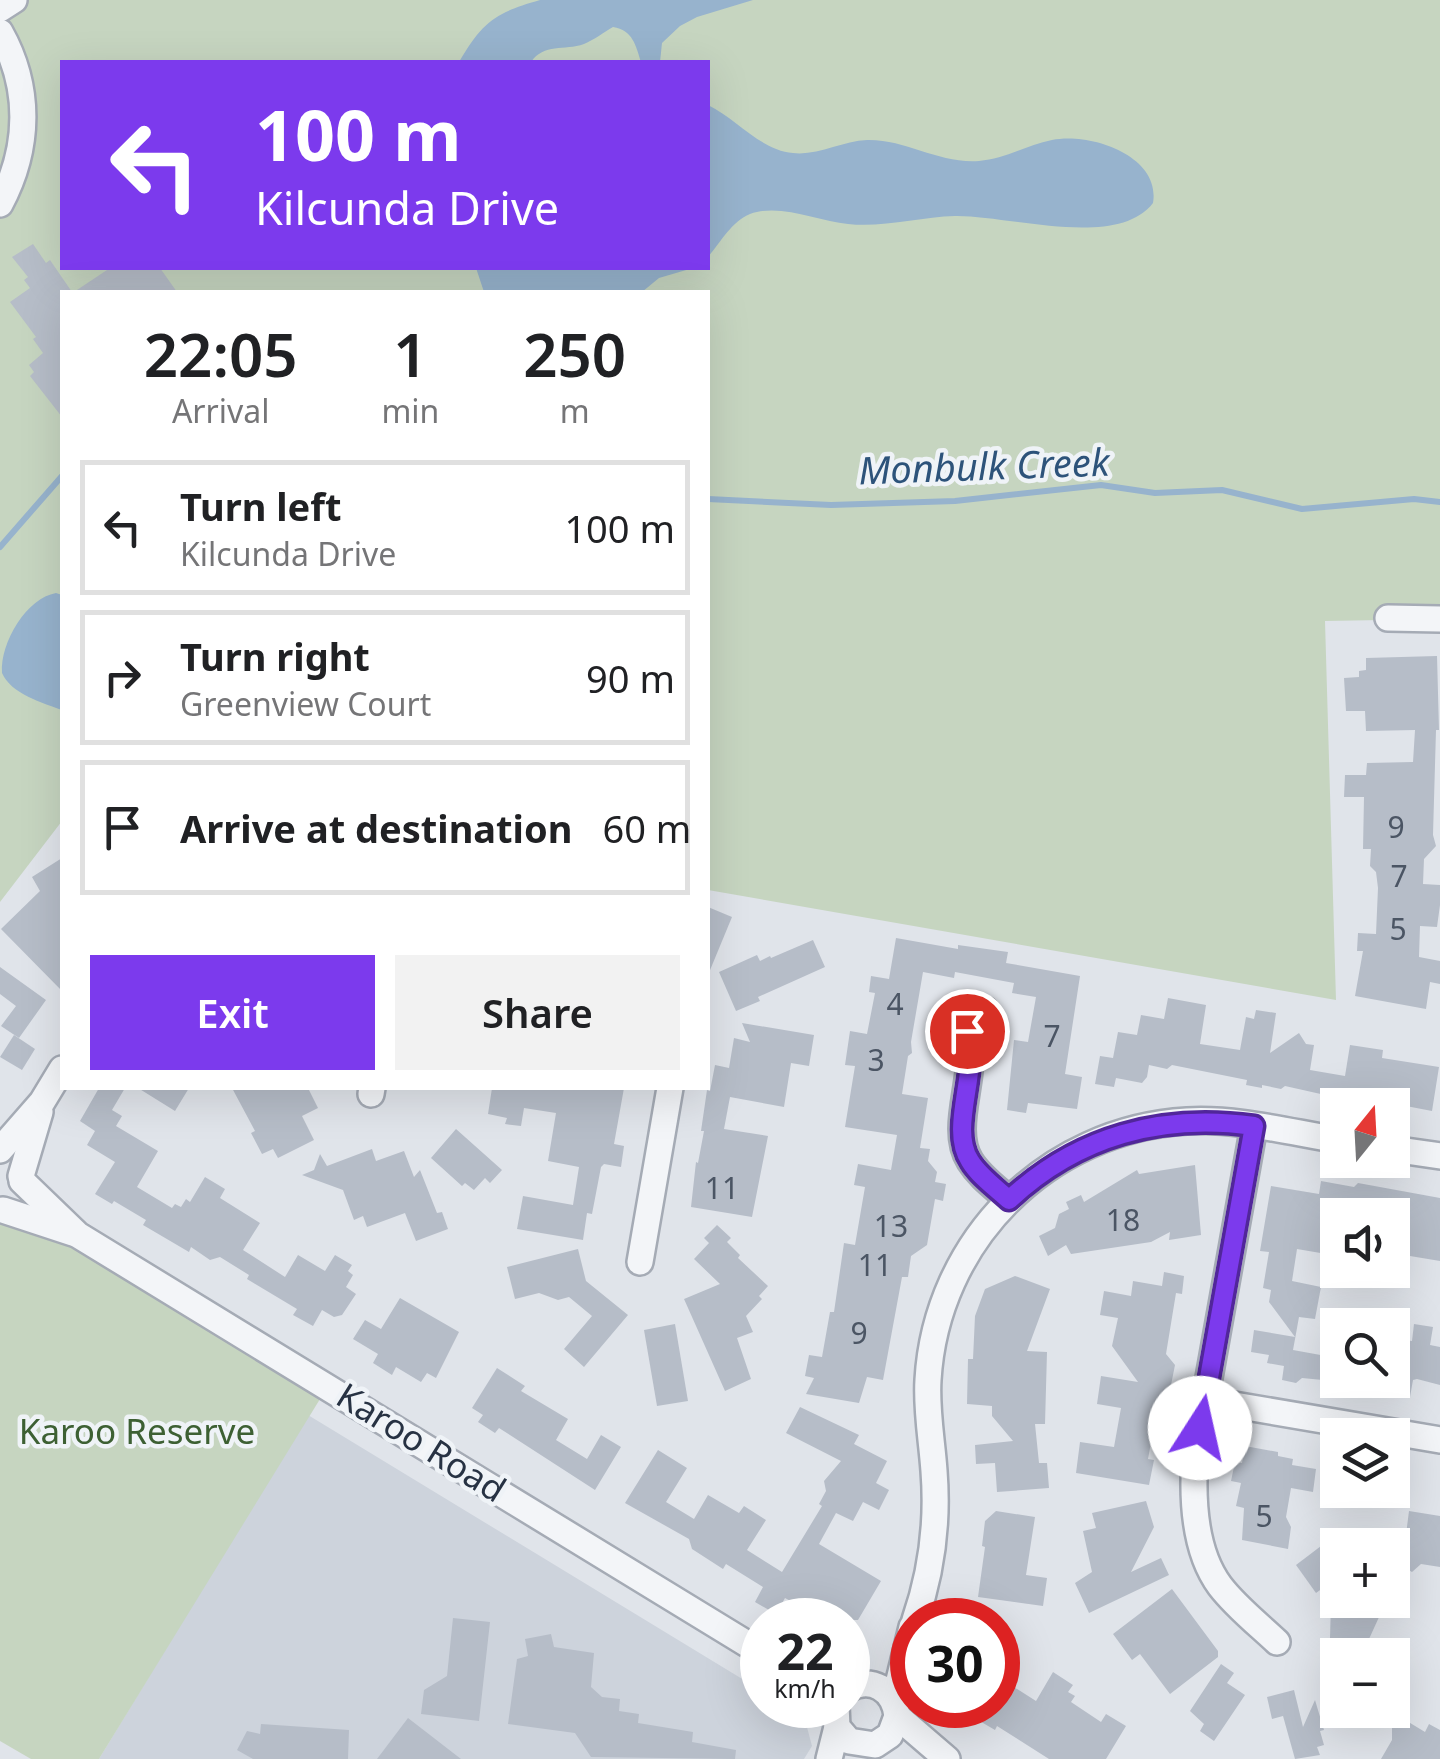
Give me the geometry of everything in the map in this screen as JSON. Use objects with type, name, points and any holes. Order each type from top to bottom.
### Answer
[{"type":"street","points":[[0,9],[14,0]]},
{"type":"street","points":[[0,32],[18,74],[24,110],[14,172],[0,204]]},
{"type":"street","points":[[1388,618],[1440,619]]},
{"type":"street","points":[[986,1010],[954,1029],[972,1060],[964,1149],[980,1174],[1009,1200]]},
{"type":"street","points":[[0,1153],[42,1102],[60,1072]]},
{"type":"street","points":[[640,1262],[670,1090]]},
{"type":"street","points":[[2,1211],[20,1196],[42,1102]]},
{"type":"street","points":[[921,1598],[935,1532],[928,1386],[934,1332],[950,1283],[980,1232],[1009,1200],[1050,1167],[1110,1136],[1170,1122],[1211,1120],[1320,1137]]},
{"type":"street","points":[[1254,1126],[1193,1476],[1195,1514],[1219,1584],[1277,1642]]},
{"type":"street","points":[[1410,1151],[1440,1156]]},
{"type":"street","name":"Karoo Road","points":[[0,1153],[78,1235]]},
{"type":"street","name":"Karoo Road","points":[[2,1211],[78,1235],[740,1640]]},
{"type":"street","points":[[1205,1400],[1440,1440]]},
{"type":"street","points":[[870,1678],[890,1661]]},
{"type":"street","points":[[870,1692],[882,1688],[890,1699]]},
{"type":"street","points":[[829,1759],[836,1728]]},
{"type":"street","points":[[847,1728],[849,1741],[868,1749],[929,1759]]},
{"type":"street","points":[[868,1749],[890,1735],[892,1728]]},
{"type":"street","points":[[916,1728],[947,1759]]},
{"type":"shaded area","points":[[308,1415],[740,1678],[740,1728],[807,1728],[812,1746],[804,1759],[99,1759]]},
{"type":"green space","points":[[0,0],[1440,0],[1440,619],[1325,621],[1336,1000],[710,890],[710,290],[60,290],[60,824],[0,902]]},
{"type":"green space","name":"Karoo Reserve","points":[[0,1211],[36,1222],[328,1386],[99,1759],[31,1759],[0,1741]]},
{"type":"water","points":[[540,0],[753,0],[680,26],[662,43],[660,60],[640,60],[629,35],[613,27],[584,44],[542,52],[533,60],[460,60],[483,28],[512,9]]},
{"type":"water","points":[[710,106],[759,140],[793,153],[867,140],[895,143],[950,159],[979,161],[1052,140],[1085,140],[1135,160],[1153,186],[1153,203],[1136,217],[1089,228],[955,216],[861,225],[774,210],[750,214],[727,233],[710,254]]},
{"type":"water","points":[[477,270],[686,270],[659,278],[644,290],[483,290]]},
{"type":"water","points":[[60,594],[60,709],[12,687],[2,673],[6,648],[17,623],[45,597]]},
{"type":"building","points":[[33,244],[46,263],[50,260],[71,290],[60,290],[60,414],[30,376],[34,372],[29,365],[43,353],[10,302],[30,288],[24,280],[28,277],[12,257]]},
{"type":"building","points":[[107,270],[161,270],[176,290],[77,290]]},
{"type":"building","points":[[1437,656],[1439,730],[1433,835],[1436,846],[1424,859],[1423,884],[1440,885],[1440,905],[1437,927],[1420,926],[1419,957],[1440,961],[1440,984],[1430,982],[1426,1009],[1355,996],[1363,951],[1357,951],[1358,933],[1376,934],[1378,888],[1376,872],[1370,866],[1371,849],[1363,849],[1364,797],[1344,797],[1345,775],[1366,775],[1367,763],[1413,762],[1415,730],[1366,731],[1365,711],[1346,711],[1344,678],[1359,677],[1359,671],[1366,670],[1366,658]]},
{"type":"building","points":[[60,859],[60,989],[1,929],[40,891],[32,877]]},
{"type":"building","points":[[710,908],[732,917],[710,970]]},
{"type":"building","points":[[896,938],[958,949],[958,945],[1008,952],[1006,963],[1080,976],[1065,1074],[1082,1077],[1077,1109],[1028,1103],[1026,1113],[1007,1110],[1014,1040],[1028,1042],[1036,997],[1012,993],[1014,983],[955,972],[954,978],[923,972],[902,1094],[928,1098],[920,1148],[930,1149],[928,1161],[937,1172],[935,1182],[946,1184],[943,1201],[935,1199],[927,1245],[911,1256],[908,1277],[902,1277],[883,1380],[867,1377],[859,1403],[806,1394],[814,1378],[805,1376],[809,1355],[822,1357],[830,1312],[834,1312],[844,1243],[855,1245],[865,1187],[854,1185],[858,1164],[891,1170],[897,1135],[845,1127],[855,1066],[845,1065],[850,1031],[867,1034],[875,993],[869,992],[871,976],[889,979]]},
{"type":"building","points":[[813,940],[825,967],[736,1011],[719,972],[757,955],[760,961]]},
{"type":"building","points":[[0,967],[46,1000],[19,1038],[1,1026],[16,1006],[0,994]]},
{"type":"building","points":[[1168,998],[1206,1005],[1200,1044],[1240,1050],[1246,1017],[1254,1019],[1256,1010],[1276,1013],[1270,1053],[1299,1033],[1306,1044],[1314,1045],[1310,1070],[1345,1076],[1350,1045],[1383,1050],[1382,1058],[1439,1067],[1432,1111],[1410,1107],[1410,1088],[1320,1088],[1320,1094],[1285,1086],[1281,1089],[1246,1085],[1247,1080],[1172,1065],[1167,1069],[1149,1065],[1142,1083],[1116,1078],[1114,1087],[1095,1084],[1100,1056],[1113,1058],[1118,1032],[1137,1035],[1141,1015],[1164,1019]]},
{"type":"building","points":[[742,1023],[814,1035],[809,1066],[791,1063],[784,1107],[730,1097],[724,1129],[768,1136],[752,1217],[691,1207],[707,1090],[710,1091],[715,1065],[729,1068],[734,1038],[750,1042]]},
{"type":"building","points":[[14,1035],[35,1049],[22,1070],[0,1057]]},
{"type":"building","points":[[98,1090],[124,1090],[112,1110],[122,1116],[116,1126],[158,1151],[137,1187],[172,1208],[175,1204],[181,1207],[186,1199],[190,1202],[205,1177],[225,1189],[220,1198],[260,1223],[243,1250],[285,1277],[298,1255],[325,1271],[335,1255],[352,1265],[348,1271],[353,1275],[346,1287],[356,1294],[342,1315],[334,1317],[322,1310],[313,1326],[293,1315],[297,1309],[247,1279],[249,1275],[220,1257],[210,1260],[191,1247],[189,1252],[143,1225],[146,1220],[95,1194],[115,1162],[87,1145],[95,1131],[80,1121]]},
{"type":"building","points":[[141,1090],[188,1090],[175,1111]]},
{"type":"building","points":[[233,1090],[309,1090],[318,1108],[302,1116],[314,1140],[278,1158],[273,1149],[262,1154],[251,1133],[255,1131]]},
{"type":"building","points":[[492,1090],[624,1090],[614,1144],[624,1146],[621,1167],[601,1167],[583,1240],[517,1229],[523,1196],[573,1205],[579,1167],[548,1161],[556,1113],[524,1108],[521,1126],[505,1124],[507,1118],[488,1114]]},
{"type":"building","points":[[456,1129],[502,1170],[490,1183],[485,1178],[474,1190],[465,1183],[462,1186],[431,1158]]},
{"type":"building","points":[[372,1149],[376,1161],[404,1151],[414,1177],[420,1170],[437,1213],[442,1212],[448,1229],[416,1241],[405,1213],[367,1227],[363,1216],[354,1220],[343,1190],[302,1175],[314,1170],[320,1154],[327,1166]]},
{"type":"building","points":[[1195,1165],[1201,1235],[1169,1240],[1170,1232],[1151,1242],[1071,1254],[1066,1245],[1048,1256],[1039,1236],[1055,1228],[1059,1214],[1069,1209],[1066,1202],[1081,1195],[1084,1202],[1137,1170],[1139,1174]]},
{"type":"building","points":[[1321,1181],[1354,1187],[1358,1183],[1440,1198],[1440,1261],[1410,1256],[1410,1198],[1320,1198],[1320,1253],[1297,1249],[1292,1281],[1321,1288],[1315,1319],[1299,1317],[1293,1350],[1320,1355],[1320,1380],[1302,1378],[1296,1383],[1282,1380],[1284,1366],[1267,1363],[1269,1355],[1251,1352],[1254,1330],[1295,1337],[1269,1302],[1271,1290],[1263,1288],[1269,1252],[1260,1251],[1271,1186],[1319,1194]]},
{"type":"building","points":[[717,1225],[731,1238],[727,1242],[740,1255],[738,1258],[768,1286],[746,1316],[753,1332],[737,1338],[751,1379],[725,1391],[684,1299],[720,1284],[694,1259],[709,1243],[704,1238]]},
{"type":"building","points":[[578,1249],[586,1281],[628,1315],[584,1367],[564,1349],[592,1316],[569,1297],[558,1300],[539,1293],[515,1299],[507,1267]]},
{"type":"building","points":[[1164,1272],[1184,1276],[1182,1294],[1176,1293],[1166,1354],[1175,1365],[1166,1410],[1157,1409],[1148,1459],[1154,1460],[1149,1485],[1076,1473],[1080,1442],[1114,1447],[1121,1408],[1097,1404],[1101,1376],[1138,1382],[1112,1346],[1118,1318],[1100,1315],[1104,1291],[1131,1296],[1133,1281],[1162,1286]]},
{"type":"building","points":[[1015,1276],[1050,1289],[1027,1351],[1047,1352],[1045,1424],[1035,1424],[1039,1463],[1047,1463],[1049,1488],[997,1492],[995,1463],[976,1464],[975,1445],[1013,1441],[992,1416],[992,1406],[967,1404],[968,1359],[973,1359],[975,1316],[985,1289]]},
{"type":"building","points":[[400,1298],[459,1332],[436,1378],[427,1373],[421,1382],[396,1367],[392,1375],[373,1363],[378,1354],[353,1339],[365,1320],[381,1329]]},
{"type":"building","points":[[675,1324],[688,1401],[657,1406],[644,1330]]},
{"type":"building","points":[[1414,1324],[1433,1327],[1430,1345],[1440,1347],[1440,1385],[1413,1380],[1410,1397],[1410,1341]]},
{"type":"building","points":[[497,1368],[525,1386],[521,1391],[568,1419],[556,1440],[587,1459],[601,1435],[621,1447],[595,1490],[499,1428],[495,1433],[478,1422],[483,1415],[472,1408]]},
{"type":"building","points":[[800,1407],[859,1435],[854,1444],[887,1461],[876,1483],[889,1490],[879,1510],[863,1502],[853,1521],[836,1513],[819,1544],[881,1581],[870,1600],[757,1598],[763,1587],[726,1564],[723,1569],[692,1549],[689,1539],[625,1503],[658,1450],[687,1468],[666,1502],[694,1519],[708,1495],[739,1513],[744,1506],[766,1520],[747,1550],[782,1572],[822,1506],[819,1504],[826,1491],[824,1481],[841,1461],[786,1433]]},
{"type":"building","points":[[1245,1446],[1278,1452],[1278,1456],[1293,1459],[1292,1465],[1316,1469],[1313,1492],[1291,1488],[1286,1517],[1291,1527],[1288,1549],[1242,1540],[1244,1508],[1236,1506],[1241,1483],[1231,1481],[1235,1462],[1242,1463]]},
{"type":"building","points":[[1146,1501],[1154,1527],[1131,1572],[1161,1558],[1169,1575],[1089,1613],[1075,1583],[1092,1572],[1083,1531],[1096,1528],[1092,1513]]},
{"type":"building","points":[[996,1511],[1035,1517],[1026,1575],[1047,1578],[1043,1606],[1020,1603],[1020,1598],[978,1597],[985,1521]]},
{"type":"building","points":[[1409,1511],[1440,1516],[1440,1567],[1421,1564],[1410,1571],[1410,1528],[1407,1528]]},
{"type":"building","points":[[1320,1547],[1320,1590],[1316,1593],[1296,1565]]},
{"type":"building","points":[[1172,1589],[1218,1651],[1218,1657],[1170,1694],[1140,1654],[1132,1660],[1113,1634]]},
{"type":"building","points":[[453,1618],[490,1622],[479,1721],[421,1714],[424,1690],[447,1676]]},
{"type":"building","points":[[1331,1618],[1379,1618],[1369,1638],[1330,1638]]},
{"type":"building","points":[[551,1634],[554,1647],[594,1653],[591,1687],[602,1697],[620,1699],[619,1711],[639,1714],[638,1723],[693,1732],[692,1742],[736,1750],[735,1759],[591,1757],[575,1733],[508,1724],[517,1659],[528,1656],[525,1639]]},
{"type":"building","points":[[1221,1664],[1234,1673],[1227,1683],[1245,1695],[1214,1741],[1200,1731],[1204,1724],[1190,1711]]},
{"type":"building","points":[[1053,1672],[1073,1685],[1068,1692],[1075,1696],[1071,1702],[1101,1722],[1106,1714],[1126,1726],[1106,1759],[1049,1759],[1000,1728],[1020,1728],[1020,1691],[1036,1701]]},
{"type":"building","points":[[1294,1690],[1303,1727],[1315,1700],[1320,1728],[1324,1730],[1320,1731],[1324,1745],[1317,1747],[1320,1755],[1295,1759],[1283,1716],[1272,1719],[1267,1697]]},
{"type":"building","points":[[408,1718],[461,1759],[377,1759]]},
{"type":"building","points":[[1410,1723],[1425,1732],[1429,1724],[1440,1730],[1440,1759],[1381,1759],[1392,1740],[1392,1728],[1410,1728]]},
{"type":"building","points":[[261,1724],[349,1730],[348,1759],[253,1759],[237,1750],[247,1731],[260,1734]]},
{"type":"waterway","name":"Monbulk Creek","points":[[0,547],[60,478]]},
{"type":"waterway","name":"Monbulk Creek","points":[[710,499],[831,505],[955,501],[1101,485],[1155,493],[1222,490],[1302,509],[1414,499],[1440,502]]},
{"type":"route","points":[[967,1031],[972,1060],[962,1136],[964,1149],[980,1174],[1009,1200],[1060,1160],[1110,1136],[1170,1122],[1211,1120],[1254,1126],[1200,1428]]}]
